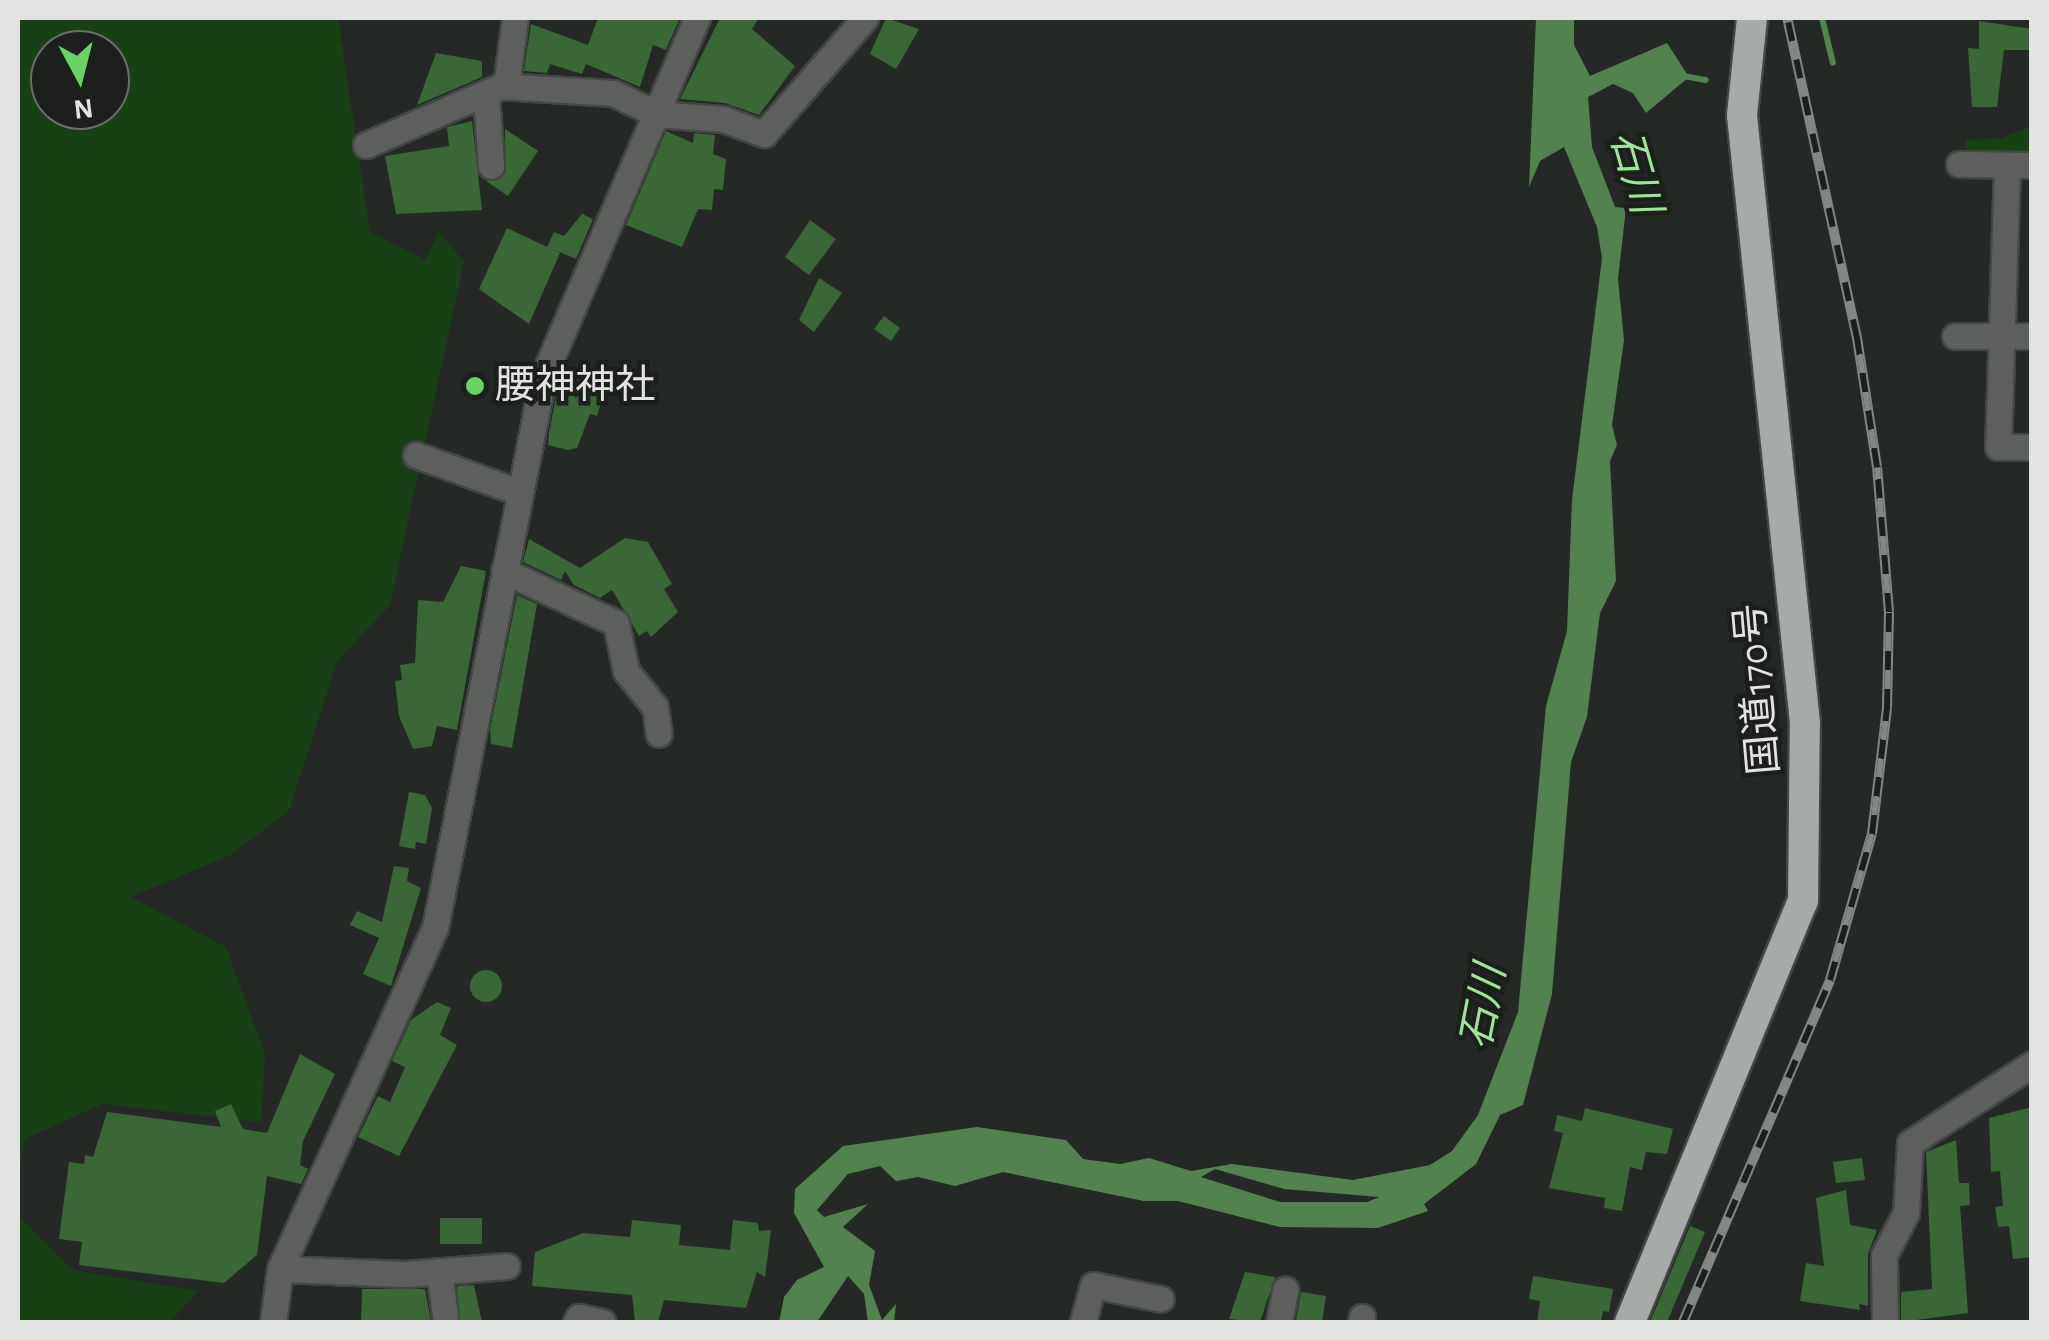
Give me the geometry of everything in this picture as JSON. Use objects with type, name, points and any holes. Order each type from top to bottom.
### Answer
[{"type":"highway","name":"国道170号","points":[[1630,1322],[1803,901],[1805,723],[1743,132],[1752,18]]},
{"type":"street","points":[[492,166],[496,90],[515,18]]},
{"type":"street","points":[[272,1322],[280,1269],[435,928],[543,378],[697,18]]},
{"type":"street","points":[[366,145],[496,90],[614,93],[658,114],[723,119],[764,134],[865,18]]},
{"type":"street","points":[[1959,164],[2019,165],[2000,336],[1998,447],[2032,448]]},
{"type":"street","points":[[1955,336],[2032,336]]},
{"type":"street","points":[[416,455],[518,492]]},
{"type":"street","points":[[504,572],[616,623],[626,671],[655,707],[659,734]]},
{"type":"street","points":[[1886,1322],[1884,1255],[1906,1213],[1910,1142],[2032,1064]]},
{"type":"street","points":[[280,1269],[440,1271],[506,1266]]},
{"type":"street","points":[[440,1271],[445,1316]]},
{"type":"street","points":[[1084,1322],[1094,1285],[1147,1303]]},
{"type":"street","points":[[1279,1322],[1285,1290]]},
{"type":"street","points":[[576,1322],[602,1322]]},
{"type":"shaded area","points":[[18,18],[338,18],[370,232],[425,260],[439,232],[464,262],[390,605],[337,661],[289,811],[230,855],[131,897],[226,947],[265,1055],[261,1122],[102,1104],[25,1139],[18,1181]]},
{"type":"shaded area","points":[[1536,18],[1574,18],[1574,45],[1590,76],[1667,43],[1689,77],[1646,113],[1633,93],[1613,84],[1588,97],[1592,147],[1615,207],[1626,208],[1618,279],[1624,340],[1612,425],[1617,445],[1610,461],[1616,581],[1600,613],[1587,717],[1571,762],[1552,994],[1523,1105],[1500,1115],[1476,1164],[1424,1204],[1428,1211],[1378,1228],[1280,1227],[1178,1201],[1144,1201],[1003,1172],[955,1186],[918,1177],[896,1181],[880,1166],[848,1174],[817,1210],[824,1217],[868,1204],[843,1227],[875,1251],[869,1285],[882,1320],[896,1304],[894,1322],[868,1322],[864,1294],[848,1276],[817,1322],[779,1322],[784,1297],[797,1280],[824,1267],[794,1213],[795,1189],[843,1146],[977,1127],[1066,1140],[1083,1159],[1120,1164],[1149,1158],[1191,1171],[1232,1164],[1353,1180],[1430,1165],[1452,1151],[1478,1115],[1518,1012],[1546,706],[1567,631],[1572,500],[1602,258],[1597,227],[1564,147],[1540,161],[1529,187]],"holes":[[[1215,1169],[1284,1189],[1379,1197],[1367,1202],[1280,1202],[1201,1177]]]},
{"type":"shaded area","points":[[2031,126],[2031,164],[1964,162],[1966,140],[2002,138]]},
{"type":"shaded area","points":[[18,1215],[73,1270],[198,1291],[170,1322],[18,1322]]},
{"type":"building","points":[[598,18],[680,18],[666,50],[653,45],[640,87],[586,64],[582,74],[550,64],[547,73],[524,71],[531,24],[588,45]]},
{"type":"building","points":[[720,18],[759,18],[752,29],[795,66],[759,115],[725,103],[680,99]]},
{"type":"building","points":[[886,18],[919,29],[896,69],[870,54]]},
{"type":"building","points":[[1979,21],[2032,29],[2032,50],[2004,50],[1997,107],[1972,107],[1968,48],[1979,49]]},
{"type":"building","points":[[436,53],[482,61],[482,77],[417,105]]},
{"type":"building","points":[[472,121],[482,210],[396,214],[385,156],[449,146],[447,127]]},
{"type":"building","points":[[505,129],[538,151],[508,196],[486,181],[506,172]]},
{"type":"building","points":[[666,131],[693,143],[694,133],[715,135],[713,154],[726,159],[723,190],[714,189],[712,210],[698,209],[682,247],[626,225]]},
{"type":"building","points":[[582,214],[593,219],[576,259],[552,249],[560,253],[529,324],[479,289],[507,228],[547,247],[554,232],[564,236]]},
{"type":"building","points":[[810,220],[836,239],[809,275],[785,257]]},
{"type":"building","points":[[819,278],[842,293],[814,332],[799,320]]},
{"type":"building","points":[[884,316],[900,328],[891,341],[874,329]]},
{"type":"building","points":[[570,369],[607,384],[597,416],[590,414],[577,448],[568,450],[548,445],[559,382]]},
{"type":"building","points":[[625,538],[648,542],[672,584],[664,589],[678,612],[651,637],[647,631],[639,636],[612,590],[600,598],[574,585],[565,571],[561,580],[523,562],[529,539],[580,568]]},
{"type":"building","points":[[461,566],[486,571],[457,730],[437,726],[432,746],[413,749],[399,716],[395,681],[402,680],[400,665],[415,663],[418,600],[443,602]]},
{"type":"building","points":[[517,595],[537,604],[512,748],[491,744],[490,730]]},
{"type":"building","points":[[409,792],[425,795],[432,808],[426,844],[416,842],[415,849],[399,846]]},
{"type":"building","points":[[394,866],[409,868],[407,881],[421,888],[391,986],[363,974],[379,938],[350,925],[357,911],[382,922]]},
{"type":"building","points":[[486,970],[497,975],[502,986],[497,997],[486,1002],[475,997],[470,986],[475,975]]},
{"type":"building","points":[[437,1002],[451,1008],[440,1035],[457,1045],[399,1156],[358,1137],[378,1096],[390,1102],[405,1067],[392,1061],[411,1020]]},
{"type":"building","points":[[300,1054],[335,1074],[303,1141],[300,1165],[308,1169],[301,1184],[267,1176],[257,1255],[224,1283],[79,1265],[82,1242],[59,1239],[69,1162],[84,1164],[85,1155],[93,1157],[107,1112],[221,1127],[215,1111],[231,1104],[243,1129],[267,1133]]},
{"type":"building","points":[[2032,1107],[2032,1257],[2013,1259],[2009,1226],[1998,1227],[1995,1207],[2003,1206],[2000,1171],[1991,1172],[1989,1118]]},
{"type":"building","points":[[1585,1108],[1673,1129],[1667,1154],[1646,1152],[1642,1170],[1630,1167],[1622,1211],[1604,1208],[1605,1198],[1549,1188],[1563,1133],[1554,1131],[1557,1115],[1582,1121]]},
{"type":"building","points":[[1956,1140],[1959,1183],[1969,1183],[1970,1205],[1960,1206],[1968,1313],[1901,1322],[1901,1292],[1932,1289],[1926,1152]]},
{"type":"building","points":[[1862,1158],[1865,1180],[1836,1183],[1833,1162]]},
{"type":"building","points":[[1846,1190],[1850,1225],[1877,1230],[1868,1254],[1868,1306],[1859,1304],[1860,1310],[1800,1301],[1806,1263],[1824,1266],[1816,1198]]},
{"type":"building","points":[[440,1218],[482,1218],[482,1244],[440,1244]]},
{"type":"building","points":[[632,1220],[681,1225],[679,1245],[730,1250],[733,1220],[758,1223],[759,1231],[771,1230],[765,1277],[757,1272],[746,1308],[664,1300],[658,1322],[635,1322],[632,1295],[532,1286],[535,1252],[583,1233],[630,1237]]},
{"type":"building","points":[[1690,1226],[1705,1232],[1667,1322],[1650,1322]]},
{"type":"building","points":[[1245,1272],[1275,1277],[1260,1322],[1229,1319]]},
{"type":"building","points":[[1533,1276],[1613,1289],[1609,1312],[1603,1311],[1601,1322],[1537,1322],[1540,1301],[1529,1299]]},
{"type":"building","points":[[474,1285],[482,1322],[460,1322],[457,1286]]},
{"type":"building","points":[[362,1289],[425,1289],[431,1322],[361,1322]]},
{"type":"building","points":[[1301,1292],[1326,1296],[1322,1322],[1296,1321]]},
{"type":"waterway","points":[[1822,18],[1833,63]]},
{"type":"waterway","points":[[1683,76],[1706,80]]},
{"type":"railway","points":[[1683,1322],[1830,980],[1872,834],[1887,708],[1889,612],[1877,467],[1857,338],[1787,18]]},
{"type":"place","name":"腰神神社","points":[[475,386]]},
{"type":"water label","name":"石川","points":[[1635,172]]},
{"type":"water label","name":"石川","points":[[1484,1007]]}]
